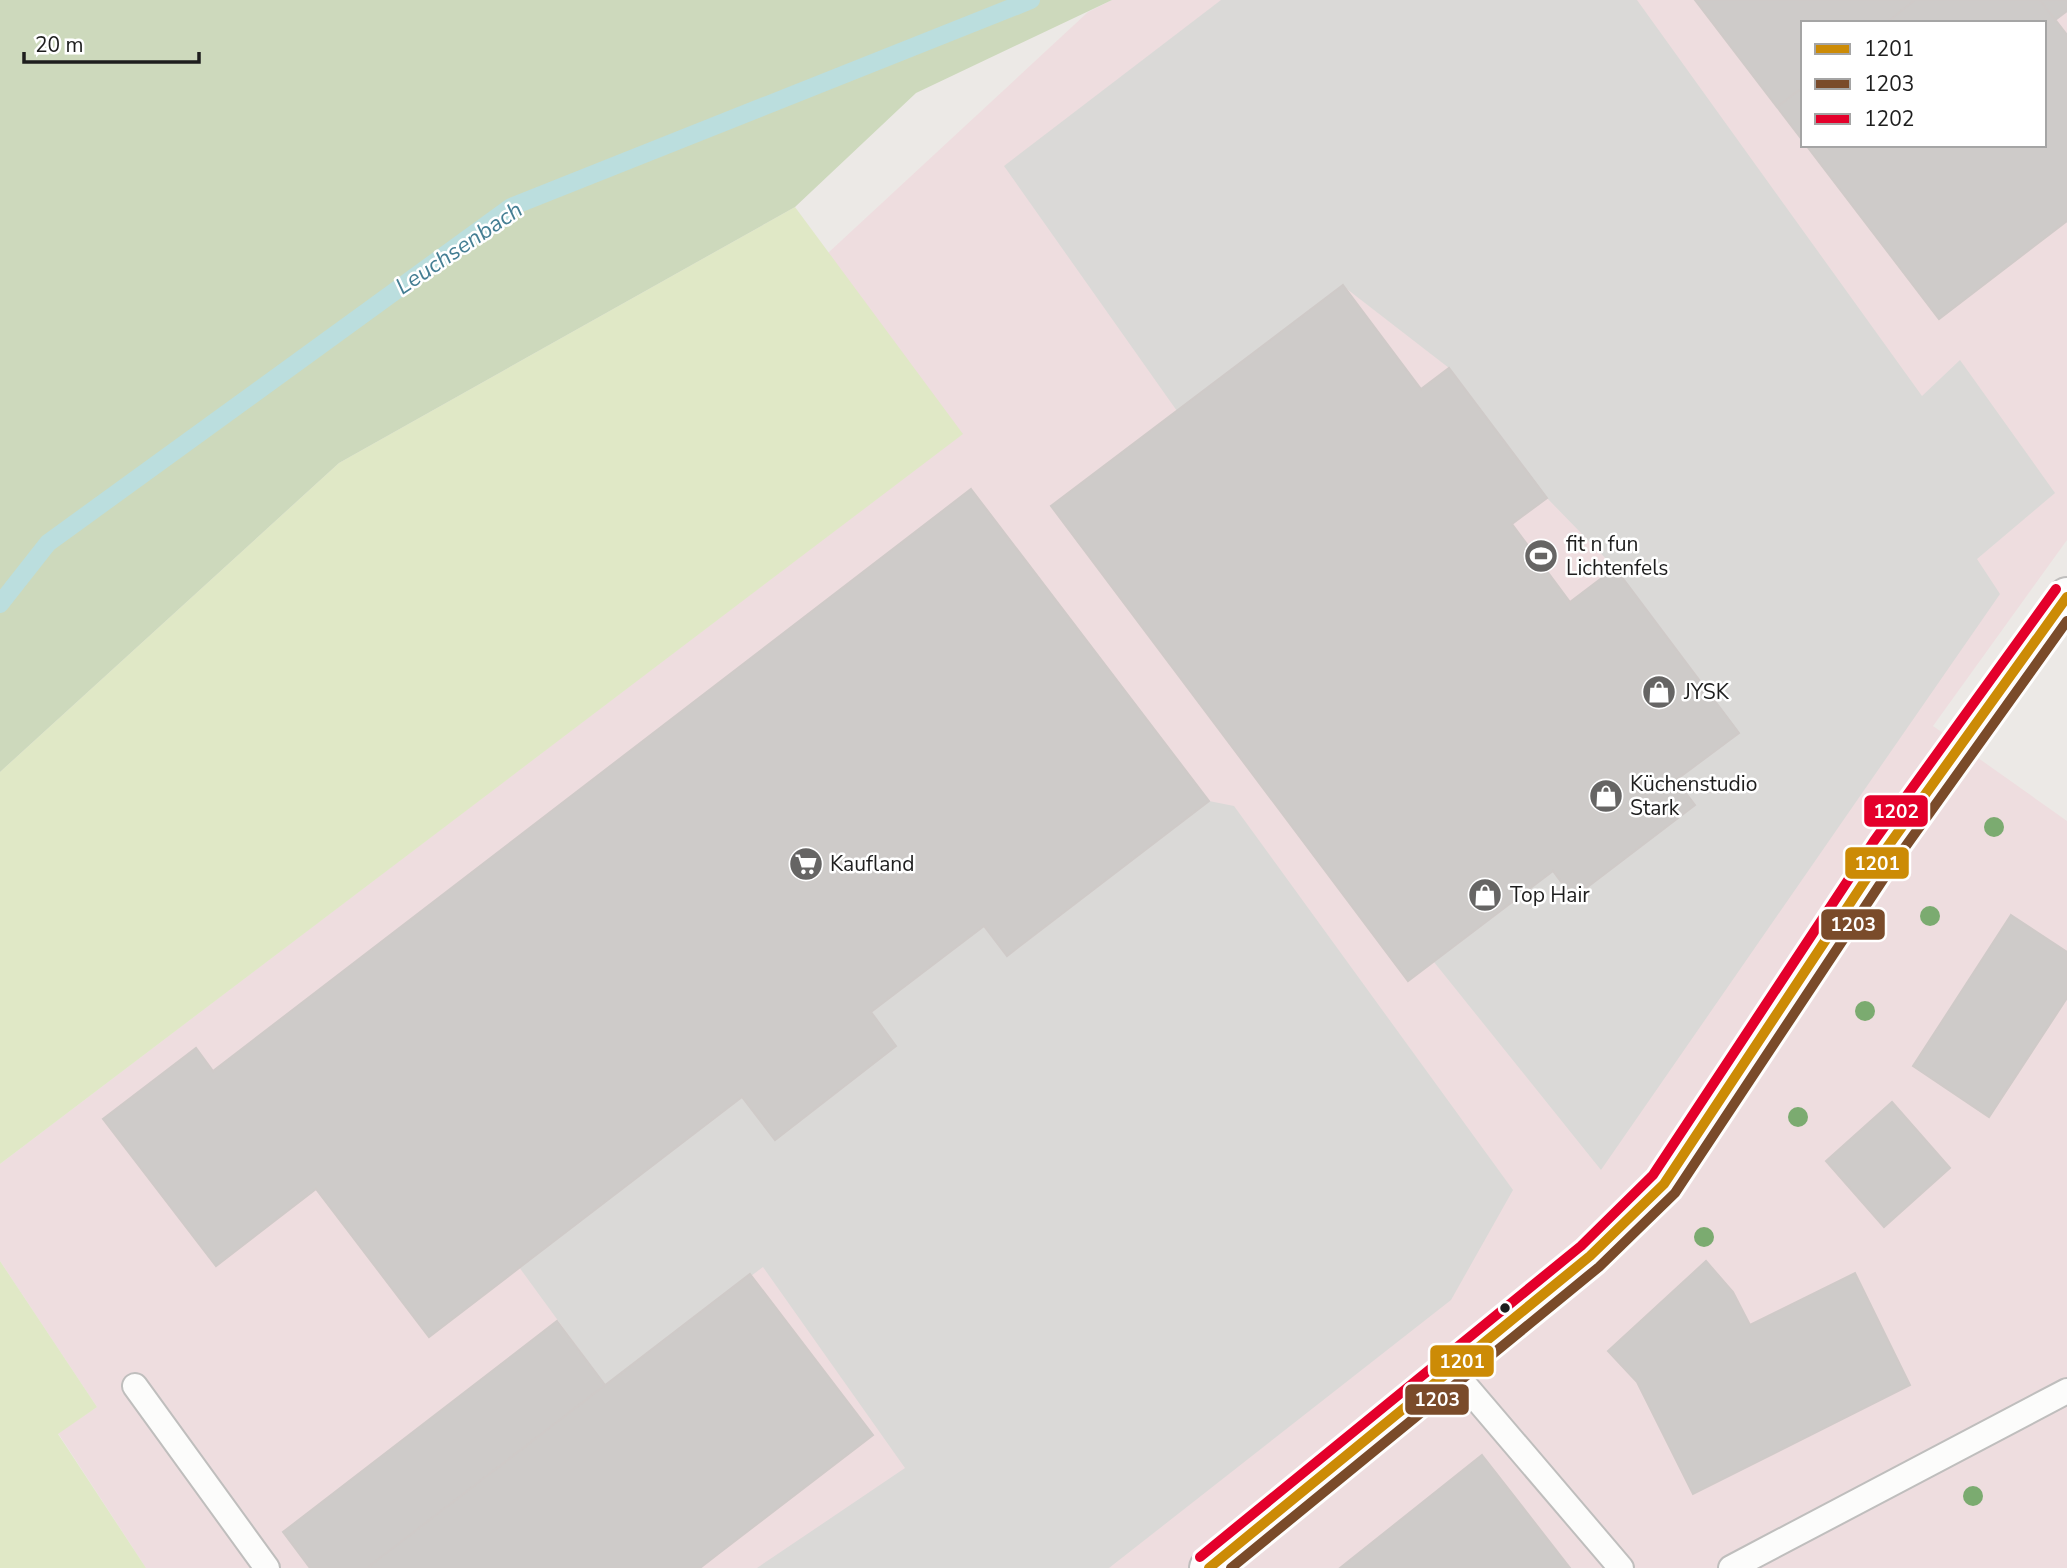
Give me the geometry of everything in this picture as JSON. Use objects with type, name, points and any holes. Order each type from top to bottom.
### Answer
[{"type":"street","points":[[1209,1568],[1590,1256],[1664,1184],[1886,849],[2067,597]]},
{"type":"lane","points":[[1452,1370],[1621,1568]]},
{"type":"lane","points":[[135,1386],[267,1568]]},
{"type":"lane","points":[[1731,1568],[2067,1391]]},
{"type":"shaded area","points":[[1112,0],[2067,0],[2067,540],[1933,726],[2067,821],[2067,1568],[146,1568],[58,1433],[97,1407],[0,1261],[0,1164],[962,434],[828,253],[1088,12]]},
{"type":"shaded area","points":[[1221,0],[1637,0],[1922,396],[1960,360],[2055,493],[1977,559],[2000,594],[1601,1170],[1434,962],[1553,871],[1573,897],[1676,780],[1739,733],[1615,568],[1547,498],[1449,368],[1343,286],[1177,411],[1004,166]]},
{"type":"shaded area","points":[[1209,801],[1234,806],[1513,1190],[1451,1300],[1109,1568],[757,1568],[905,1468],[763,1267],[605,1385],[519,1267],[742,1097],[775,1140],[896,1046],[871,1012],[984,926],[1008,956]]},
{"type":"green space","points":[[0,0],[1112,0],[916,93],[795,207],[339,463],[0,772]]},
{"type":"green space","points":[[795,207],[963,434],[0,1164],[0,772],[339,463]]},
{"type":"green space","points":[[0,1261],[97,1407],[58,1434],[146,1568],[0,1568]]},
{"type":"building","points":[[1695,0],[1915,0],[1889,21],[1801,21],[1801,89],[1777,107]]},
{"type":"building","points":[[1915,0],[2040,0],[2067,35],[2067,221],[1939,319],[1808,147],[2046,147],[2046,21],[1889,21]]},
{"type":"building","points":[[2040,0],[2067,0],[2067,11],[2055,20]]},
{"type":"building","points":[[1801,89],[1801,138],[1777,107]]},
{"type":"building","points":[[1343,285],[1421,389],[1449,368],[1547,498],[1512,524],[1570,602],[1615,568],[1739,733],[1676,780],[1695,805],[1573,898],[1553,871],[1408,981],[1051,506]]},
{"type":"building","name":"Kaufland","points":[[971,489],[1209,801],[1007,956],[984,926],[871,1012],[896,1046],[775,1140],[742,1097],[429,1337],[316,1189],[216,1266],[103,1119],[196,1048],[213,1071]]},
{"type":"building","points":[[2011,915],[2067,952],[2067,998],[1989,1117],[1913,1066]]},
{"type":"building","points":[[1892,1102],[1950,1168],[1884,1227],[1826,1161]]},
{"type":"building","points":[[1706,1261],[1733,1292],[1750,1325],[1855,1273],[1910,1385],[1693,1494],[1637,1382],[1608,1351]]},
{"type":"building","points":[[750,1274],[873,1435],[700,1568],[367,1568]]},
{"type":"building","points":[[557,1321],[605,1385],[367,1568],[310,1568],[283,1532]]},
{"type":"building","points":[[1482,1455],[1570,1568],[1340,1568]]},
{"type":"waterway","name":"Leuchsenbach","points":[[0,604],[48,543],[511,207],[1031,0]]},
{"type":"transit line","name":"1202","points":[[1200,1557],[1581,1246],[1653,1175],[1874,841],[2056,589]]},
{"type":"transit line","name":"1201","points":[[1209,1568],[1590,1256],[1664,1184],[1886,849],[2067,597]]},
{"type":"transit line","name":"1203","points":[[1231,1568],[1599,1267],[1675,1193],[1898,857],[2067,621]]},
{"type":"place","name":"fit n fun Lichtenfels","points":[[1541,556]]},
{"type":"place","name":"JYSK","points":[[1659,692]]},
{"type":"place","name":"Küchenstudio Stark","points":[[1606,796]]},
{"type":"place","name":"Kaufland","points":[[806,864]]},
{"type":"place","name":"Top Hair","points":[[1485,895]]}]
